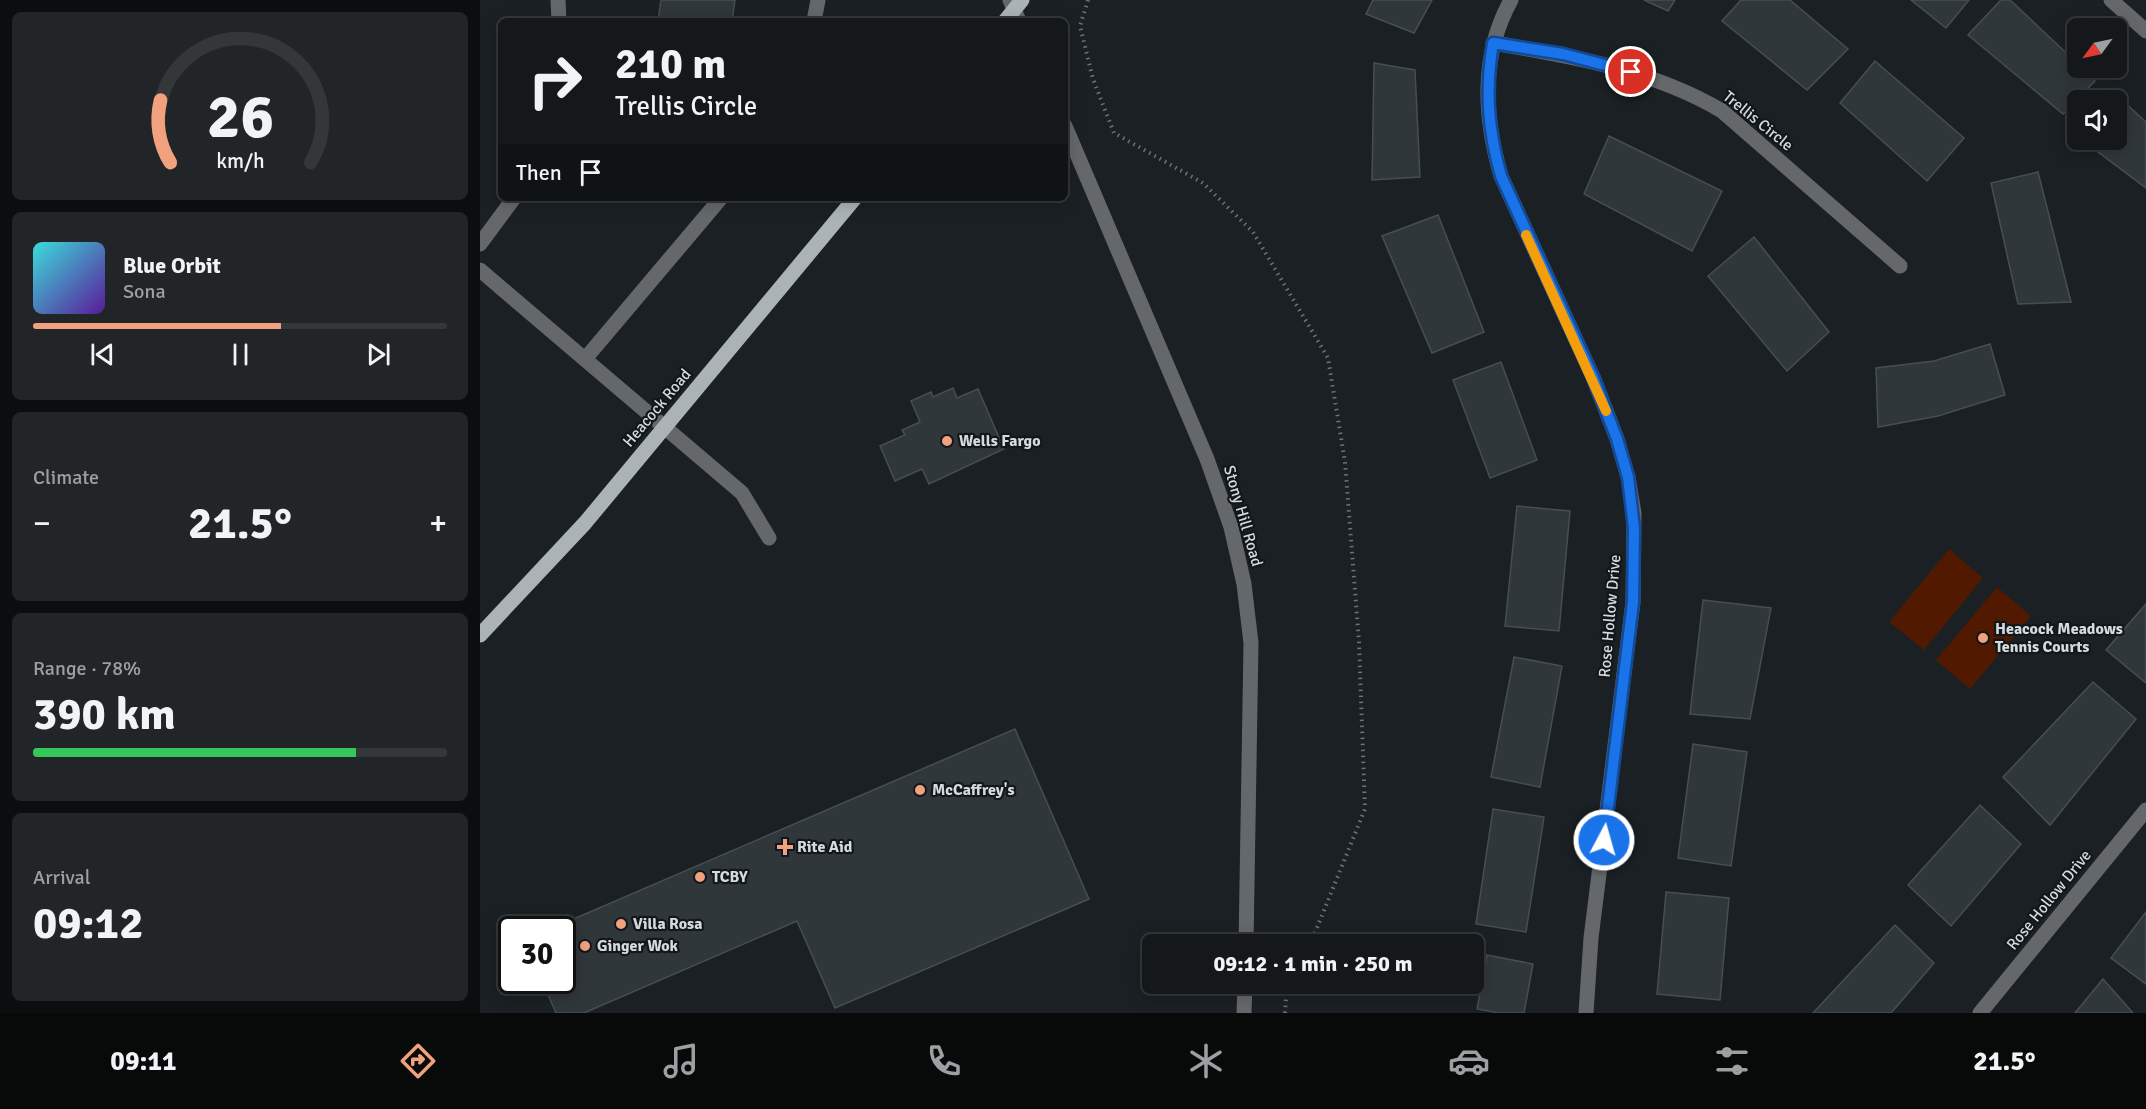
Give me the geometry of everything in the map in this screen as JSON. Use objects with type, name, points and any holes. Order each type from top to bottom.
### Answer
[{"type":"main road","name":"Heacock Road","points":[[480,635],[585,523],[853,201]]},
{"type":"street","points":[[558,0],[559,18]]},
{"type":"street","points":[[815,18],[818,0]]},
{"type":"street","name":"Rose Hollow Drive","points":[[1511,0],[1493,43],[1487,101],[1492,143],[1501,176],[1601,397],[1628,477],[1634,513],[1633,602],[1591,938],[1586,1013]]},
{"type":"street","points":[[2111,0],[2146,31]]},
{"type":"street","name":"Trellis Circle","points":[[1493,43],[1563,54],[1654,79],[1692,93],[1722,111],[1900,266]]},
{"type":"street","name":"Stony Hill Road","points":[[1068,133],[1207,459],[1231,527],[1241,573],[1251,643],[1246,934]]},
{"type":"street","points":[[480,244],[512,201]]},
{"type":"street","points":[[585,360],[718,201]]},
{"type":"street","points":[[480,270],[742,492],[769,537]]},
{"type":"street","name":"Rose Hollow Drive","points":[[1980,1013],[2146,810]]},
{"type":"street","points":[[1244,1013],[1245,994]]},
{"type":"path","points":[[1088,0],[1080,26],[1093,79],[1114,133],[1203,183],[1253,232],[1328,358],[1346,462],[1359,642],[1365,809],[1314,934]]},
{"type":"path","points":[[1285,1013],[1288,994]]},
{"type":"shaded area","name":"Heacock Meadows Tennis Courts","points":[[1949,549],[1983,578],[1924,650],[1889,622]]},
{"type":"shaded area","name":"Heacock Meadows Tennis Courts","points":[[1997,587],[2031,616],[1970,689],[1936,660]]},
{"type":"building","points":[[661,0],[735,0],[732,18],[658,18]]},
{"type":"building","points":[[1373,0],[1432,0],[1414,33],[1366,14]]},
{"type":"building","points":[[1644,0],[1675,0],[1668,11]]},
{"type":"building","points":[[1741,0],[1790,0],[1848,49],[1807,90],[1722,21]]},
{"type":"building","points":[[1911,0],[1969,0],[1946,28]]},
{"type":"building","points":[[2001,0],[2010,0],[2067,54],[2067,78],[2092,78],[2095,81],[2086,90],[2067,90],[2067,110],[2063,114],[1968,35]]},
{"type":"building","points":[[1875,61],[1964,138],[1927,181],[1840,103]]},
{"type":"building","points":[[1374,63],[1415,70],[1420,177],[1372,180]]},
{"type":"building","points":[[2127,105],[2146,122],[2146,188],[2095,150],[2127,150]]},
{"type":"building","points":[[1609,136],[1722,191],[1692,251],[1584,194]]},
{"type":"building","points":[[2038,172],[2071,302],[2018,304],[1991,183]]},
{"type":"building","points":[[1438,215],[1484,332],[1432,353],[1382,236]]},
{"type":"building","points":[[1754,237],[1829,332],[1787,371],[1708,276]]},
{"type":"building","points":[[1990,344],[2005,395],[1938,416],[1878,427],[1876,368],[1934,361]]},
{"type":"building","points":[[1501,362],[1537,460],[1490,478],[1453,380]]},
{"type":"building","name":"Wells Fargo","points":[[953,388],[957,398],[978,389],[1004,449],[929,484],[922,469],[895,481],[880,446],[905,435],[902,430],[920,422],[911,401],[931,392],[933,397]]},
{"type":"building","points":[[1517,506],[1570,511],[1559,631],[1505,626]]},
{"type":"building","points":[[1703,600],[1771,608],[1750,719],[1690,714]]},
{"type":"building","points":[[2146,604],[2146,683],[2106,650]]},
{"type":"building","points":[[1514,657],[1562,666],[1540,787],[1491,777]]},
{"type":"building","points":[[2093,682],[2136,719],[2050,825],[2003,777]]},
{"type":"building","points":[[1015,729],[1089,899],[835,1008],[797,921],[584,1013],[556,1013],[548,994],[576,994],[576,918]]},
{"type":"building","points":[[1693,744],[1747,752],[1731,866],[1678,858]]},
{"type":"building","points":[[1980,805],[2021,844],[1951,926],[1908,885]]},
{"type":"building","points":[[1493,809],[1544,817],[1526,932],[1476,924]]},
{"type":"building","points":[[1666,892],[1729,898],[1720,1000],[1657,994]]},
{"type":"building","points":[[2146,912],[2146,984],[2111,958]]},
{"type":"building","points":[[1895,925],[1934,963],[1891,1013],[1813,1013]]},
{"type":"building","points":[[1487,955],[1533,964],[1524,1013],[1499,1013],[1477,1009],[1480,994],[1484,994]]},
{"type":"building","points":[[2103,979],[2133,1013],[2075,1013]]},
{"type":"slow traffic","points":[[1526,235],[1593,377],[1606,411]]},
{"type":"place","name":"Wells Fargo","points":[[947,441]]},
{"type":"place","name":"Heacock Meadows Tennis Courts","points":[[1983,638]]},
{"type":"place","name":"McCaffrey's","points":[[920,790]]},
{"type":"place","name":"Rite Aid","points":[[785,847]]},
{"type":"place","name":"TCBY","points":[[700,877]]},
{"type":"place","name":"Villa Rosa","points":[[621,924]]},
{"type":"place","name":"Ginger Wok","points":[[585,946]]},
{"type":"route","points":[[1604,840],[1633,602],[1634,513],[1628,477],[1617,439],[1593,377],[1501,176],[1492,143],[1487,101],[1493,43],[1563,54],[1631,72]]}]
